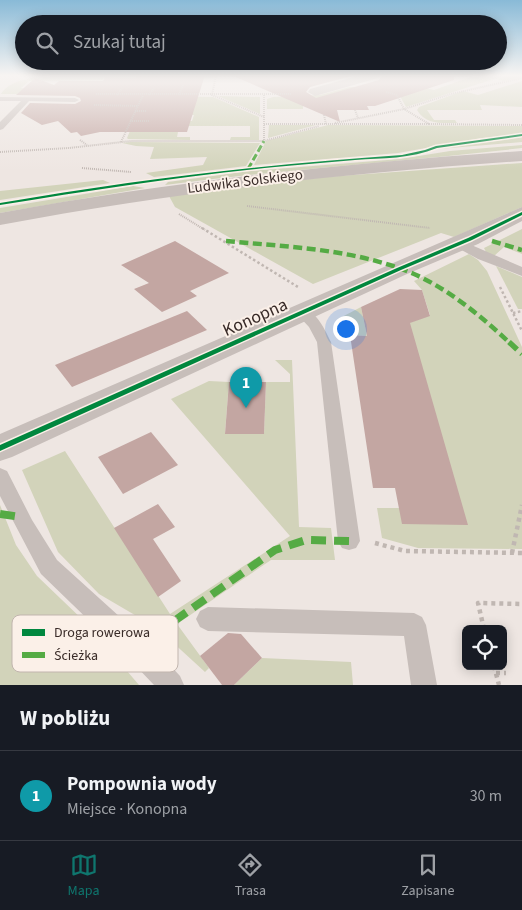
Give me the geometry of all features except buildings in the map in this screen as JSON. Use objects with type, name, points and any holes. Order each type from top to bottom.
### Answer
[{"type":"street","name":"Ludwika Solskiego","points":[[0,219],[80,204],[249,180],[522,156]]},
{"type":"street","name":"Konopna","points":[[0,448],[312,307],[471,247],[522,214]]},
{"type":"lane","points":[[0,126],[19,107]]},
{"type":"lane","points":[[471,247],[522,272]]},
{"type":"lane","points":[[312,307],[315,325],[324,342],[349,541]]},
{"type":"lane","points":[[0,476],[25,526],[50,567],[101,615]]},
{"type":"lane","points":[[208,619],[414,625],[424,685]]},
{"type":"lane","points":[[159,672],[171,685]]},
{"type":"path","points":[[121,142],[137,107]]},
{"type":"path","points":[[240,107],[264,117]]},
{"type":"path","points":[[264,107],[264,141]]},
{"type":"path","points":[[383,107],[386,112]]},
{"type":"path","points":[[0,152],[121,142],[264,141],[326,124],[410,107]]},
{"type":"path","points":[[404,109],[430,124]]},
{"type":"path","points":[[355,110],[358,118]]},
{"type":"path","points":[[135,111],[146,111]]},
{"type":"path","points":[[324,114],[326,124]]},
{"type":"path","points":[[293,119],[294,124]]},
{"type":"path","points":[[458,120],[462,125]]},
{"type":"path","points":[[486,120],[490,125]]},
{"type":"path","points":[[130,121],[149,121]]},
{"type":"path","points":[[264,124],[522,125]]},
{"type":"path","points":[[193,141],[194,137]]},
{"type":"path","points":[[228,141],[229,137]]},
{"type":"path","points":[[80,140],[88,146]]},
{"type":"path","points":[[82,168],[134,172]]},
{"type":"path","points":[[242,206],[417,226],[471,247],[489,266],[522,331]]},
{"type":"path","points":[[176,212],[226,241],[312,307]]},
{"type":"path","points":[[513,313],[522,311]]},
{"type":"path","points":[[512,553],[522,504]]},
{"type":"path","points":[[349,541],[377,543],[405,551],[522,553]]},
{"type":"path","points":[[483,625],[478,603],[522,604]]},
{"type":"path","points":[[495,670],[499,685]]},
{"type":"path","points":[[496,673],[506,672]]},
{"type":"green space","points":[[164,107],[236,107],[259,117],[259,140],[230,140],[231,137],[250,137],[250,126],[176,126],[178,120],[192,121],[194,115],[173,115]]},
{"type":"green space","points":[[244,107],[260,107],[260,114]]},
{"type":"green space","points":[[267,107],[303,107],[303,109],[267,109]]},
{"type":"green space","points":[[419,107],[481,107],[482,110],[427,110],[434,120],[455,120],[457,123],[440,123],[429,121],[421,115],[417,110]]},
{"type":"green space","points":[[133,124],[139,132],[178,132],[177,137],[190,137],[190,140],[128,139]]},
{"type":"green space","points":[[269,125],[316,125],[268,138]]},
{"type":"green space","points":[[328,125],[522,126],[522,134],[482,138],[398,153],[254,165],[266,141]]},
{"type":"green space","points":[[522,137],[522,142],[438,149]]},
{"type":"green space","points":[[122,143],[260,143],[246,166],[154,177],[146,173],[203,165],[207,157],[150,159],[154,147]]},
{"type":"green space","points":[[522,145],[522,148],[254,174],[165,185],[168,182],[250,171],[400,159],[450,151]]},
{"type":"green space","points":[[522,163],[522,207],[454,237],[441,233],[313,284],[175,207],[169,196],[325,177]]},
{"type":"green space","points":[[103,180],[110,183],[0,200],[0,191]]},
{"type":"green space","points":[[133,186],[145,188],[0,213],[0,208]]},
{"type":"green space","points":[[522,229],[522,254],[504,247],[494,256],[486,252],[484,248]]},
{"type":"green space","points":[[469,254],[478,260],[487,271],[522,347],[522,549],[418,548],[382,538],[377,508],[399,508],[409,323],[430,315],[422,290],[414,281]]},
{"type":"green space","points":[[496,266],[522,277],[522,309],[518,309]]},
{"type":"green space","points":[[361,307],[367,336],[349,335],[338,319]]},
{"type":"green space","points":[[275,360],[292,360],[299,527],[331,528],[335,560],[271,560],[178,623],[178,615],[135,615],[99,594],[58,552],[22,470],[65,451],[170,614],[290,536],[171,399],[209,381],[229,382],[225,433],[264,434],[266,382],[290,382],[290,374]]},
{"type":"green space","points":[[0,505],[16,545],[37,576],[78,615],[12,615],[12,672],[128,672],[139,685],[0,685]]},
{"type":"green space","points":[[178,625],[209,668],[205,672],[178,647]]},
{"type":"green space","points":[[262,658],[351,662],[353,685],[234,685]]},
{"type":"marked path","points":[[248,169],[264,141]]},
{"type":"marked path","points":[[226,241],[334,253],[398,268],[432,284],[464,305],[522,354]]},
{"type":"marked path","points":[[492,241],[522,250]]},
{"type":"marked path","points":[[0,514],[21,517]]},
{"type":"marked path","points":[[178,618],[275,550],[306,540],[349,541]]},
{"type":"cycle path","points":[[0,204],[150,180],[301,163],[402,156],[436,147],[522,135]]},
{"type":"cycle path","points":[[0,448],[470,239],[522,213]]},
{"type":"place","name":"Pompownia wody","points":[[246,408]]}]
